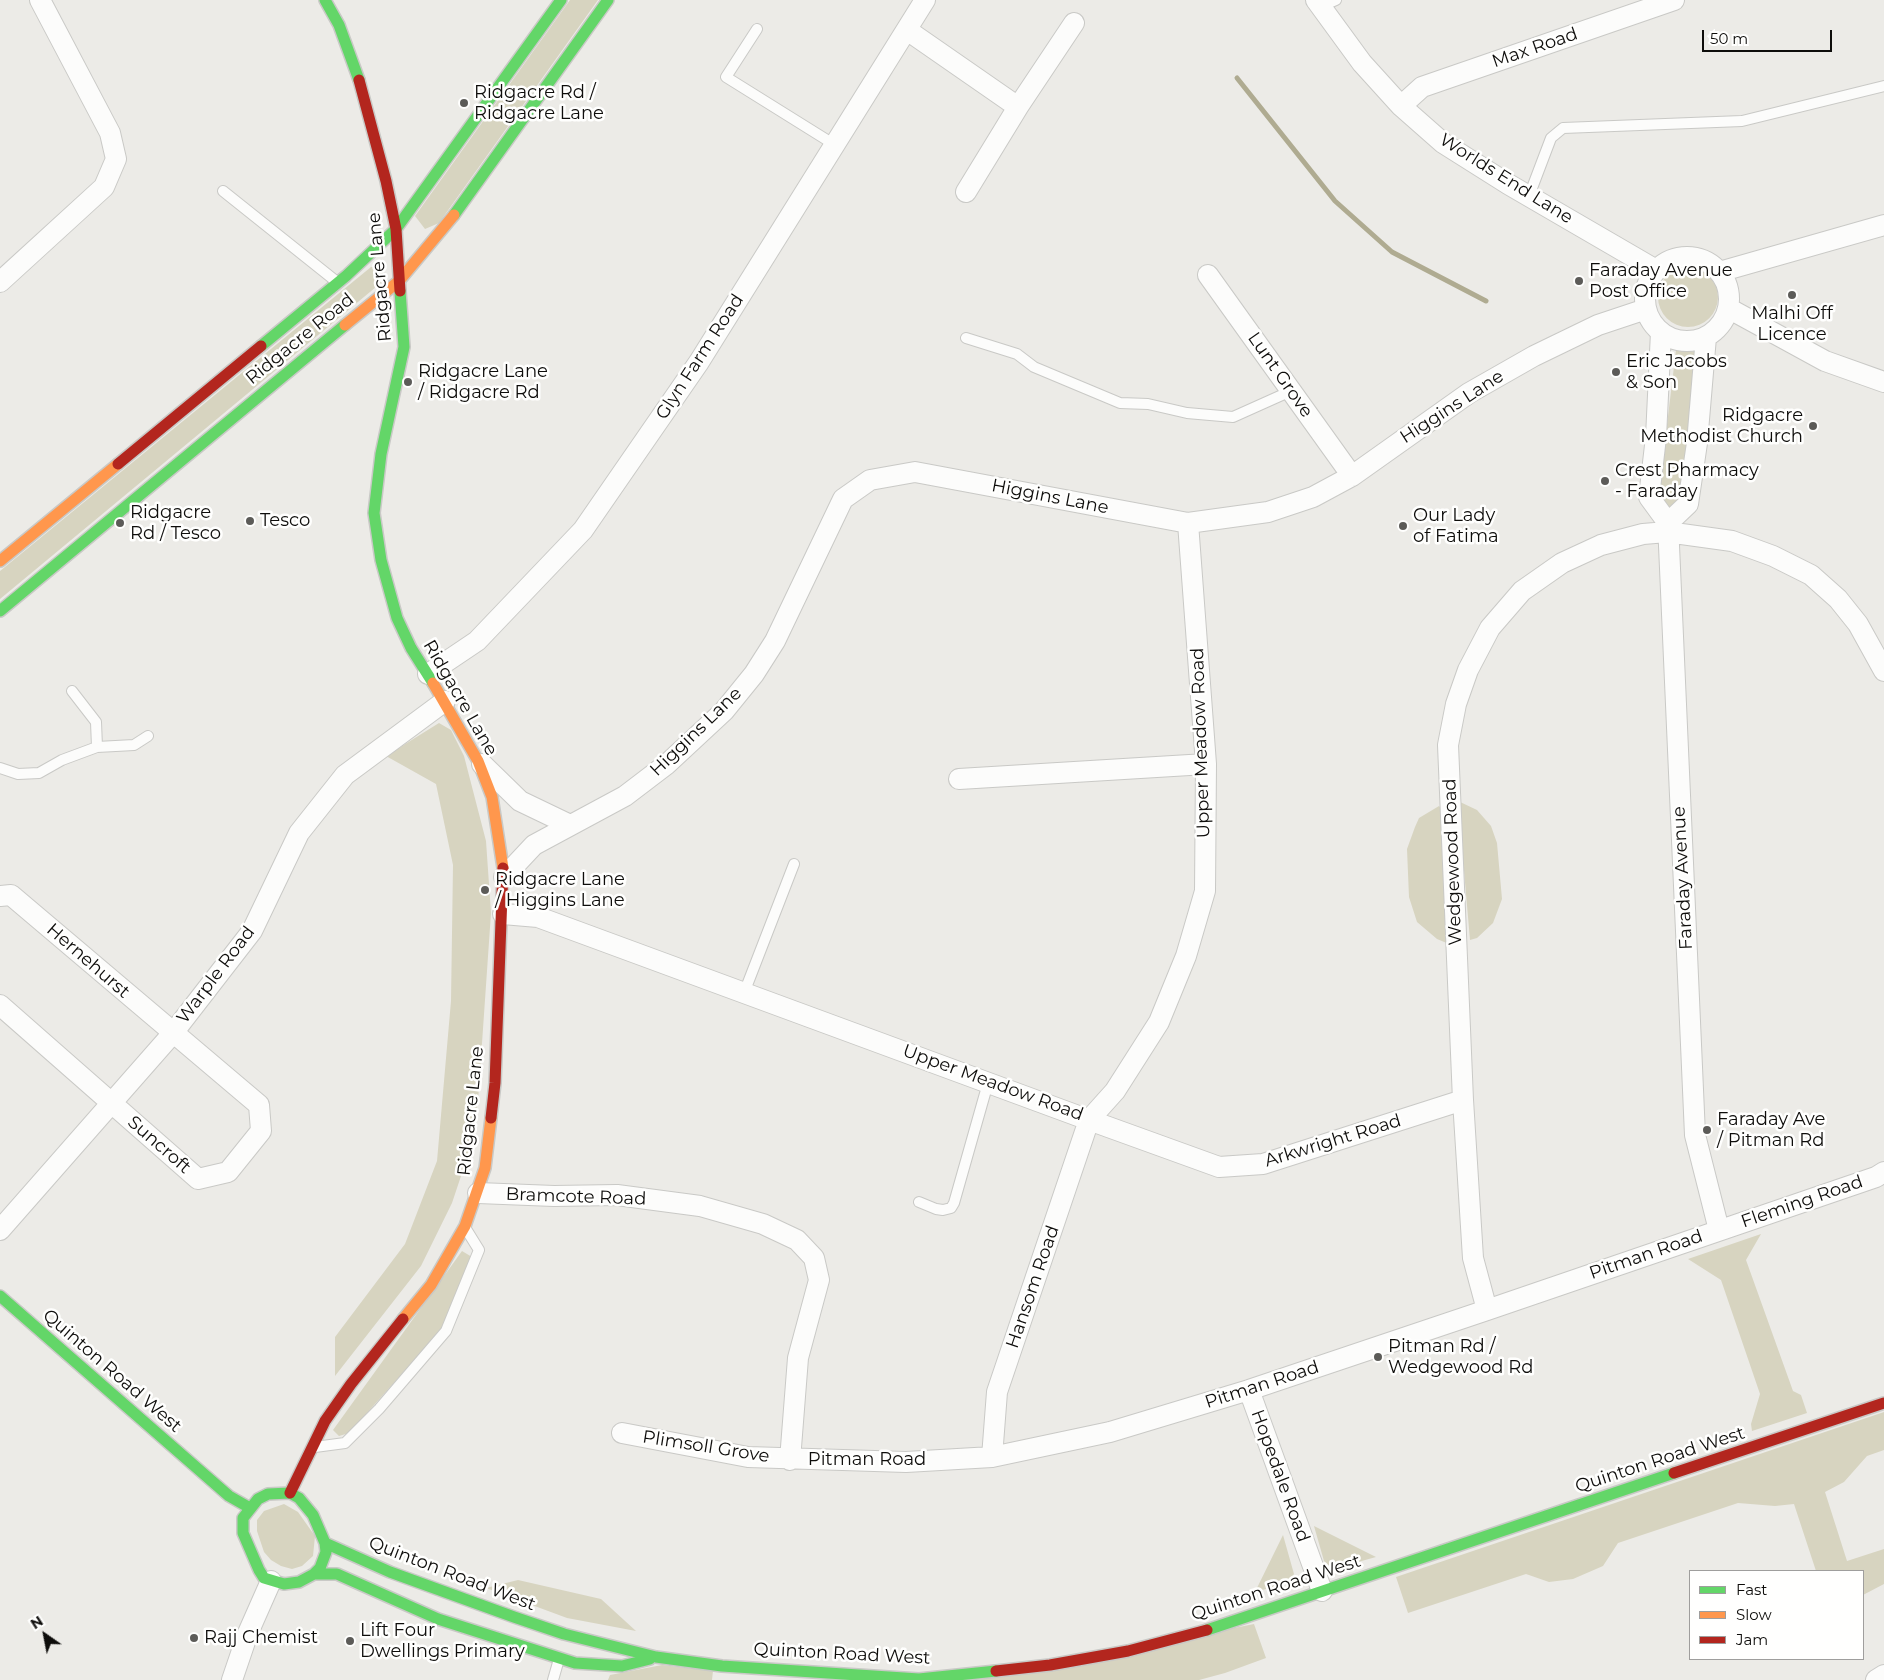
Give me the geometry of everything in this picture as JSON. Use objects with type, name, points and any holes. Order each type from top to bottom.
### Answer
[{"type":"street","points":[[0,282],[104,187],[116,159],[110,133],[40,0]]},
{"type":"street","name":"Ridgacre Lane","points":[[290,1493],[325,1421],[351,1384],[431,1285],[464,1226],[478,1193],[485,1168],[495,1083],[497,996],[504,877],[492,797],[478,761],[445,701],[410,648],[398,618],[381,560],[374,513],[381,454],[404,347],[396,229],[386,181],[358,78],[339,25],[325,0]]},
{"type":"street","name":"Ridgacre Road","points":[[0,611],[399,281],[470,194],[608,0]]},
{"type":"street","name":"Glyn Farm Road","points":[[428,674],[477,641],[583,530],[699,362],[925,0]]},
{"type":"street","name":"Max Road","points":[[1401,106],[1422,88],[1674,0]]},
{"type":"street","name":"Ridgacre Road","points":[[0,561],[338,283],[396,229],[557,1]]},
{"type":"street","name":"Worlds End Lane","points":[[1324,2],[1362,63],[1401,106],[1443,143],[1656,270]]},
{"type":"street","points":[[966,192],[1018,107],[1074,23]]},
{"type":"street","points":[[907,30],[1018,107]]},
{"type":"street","points":[[1719,272],[1884,226]]},
{"type":"street","points":[[396,229],[408,236]]},
{"type":"street","points":[[421,240],[434,240]]},
{"type":"street","points":[[1684,256],[1708,261],[1719,272],[1726,284],[1728,308],[1723,321],[1706,337],[1681,341],[1661,332],[1653,324],[1646,309],[1646,287],[1656,270],[1672,259],[1684,256]]},
{"type":"street","points":[[367,257],[384,260],[399,281]]},
{"type":"street","name":"Lunt Grove","points":[[1208,274],[1352,476]]},
{"type":"street","points":[[1728,308],[1825,361],[1884,382]]},
{"type":"street","name":"Higgins Lane","points":[[504,877],[534,844],[625,796],[667,764],[724,711],[754,674],[775,641],[844,499],[870,480],[915,472],[1188,523],[1268,512],[1313,497],[1352,476],[1477,388],[1534,356],[1598,325],[1646,309]]},
{"type":"street","points":[[1661,332],[1656,437],[1650,496],[1668,527],[1732,541],[1773,556],[1811,575],[1838,599],[1858,624],[1884,671]]},
{"type":"street","points":[[1668,527],[1688,504],[1697,443],[1706,337]]},
{"type":"street","name":"Upper Meadow Road","points":[[503,914],[538,917],[1089,1120],[1115,1090],[1159,1022],[1186,956],[1205,891],[1206,764],[1188,523]]},
{"type":"street","name":"Wedgewood Road","points":[[1487,1310],[1473,1258],[1463,1100],[1448,745],[1456,704],[1468,670],[1490,628],[1522,592],[1562,563],[1601,545],[1668,527]]},
{"type":"street","name":"Faraday Avenue","points":[[1668,527],[1695,1135],[1719,1230]]},
{"type":"street","name":"Warple Road","points":[[0,1230],[173,1033],[252,931],[299,833],[344,775],[445,701]]},
{"type":"street","points":[[478,761],[520,801],[570,826]]},
{"type":"street","points":[[959,779],[1206,764]]},
{"type":"street","name":"Hernehurst","points":[[0,896],[11,895],[173,1033]]},
{"type":"street","points":[[0,1005],[112,1104]]},
{"type":"street","name":"Suncroft","points":[[112,1104],[198,1179],[228,1172],[261,1131],[258,1105],[173,1033]]},
{"type":"street","name":"Arkwright Road","points":[[1089,1120],[1218,1167],[1263,1164],[1463,1100]]},
{"type":"street","name":"Hansom Road","points":[[992,1457],[997,1392],[1089,1120]]},
{"type":"street","name":"Fleming Road","points":[[1719,1230],[1876,1178],[1884,1172]]},
{"type":"street","name":"Bramcote Road","points":[[478,1193],[554,1196],[617,1195],[700,1206],[763,1224],[797,1240],[814,1258],[819,1280],[798,1358],[790,1460]]},
{"type":"street","name":"Pitman Road","points":[[790,1460],[906,1462],[992,1457],[1110,1432],[1249,1390],[1719,1230]]},
{"type":"street","name":"Quinton Road West","points":[[0,1296],[229,1496],[250,1508]]},
{"type":"street","name":"Hopedale Road","points":[[1249,1390],[1322,1591]]},
{"type":"street","name":"Quinton Road West","points":[[324,1543],[390,1572],[504,1614],[564,1634],[656,1657],[722,1666],[919,1679],[1050,1665],[1128,1651],[1203,1631],[1884,1403]]},
{"type":"street","name":"Plimsoll Grove","points":[[622,1433],[748,1457],[790,1460]]},
{"type":"street","points":[[290,1493],[299,1498],[314,1515],[324,1543],[324,1560],[314,1574],[299,1582],[284,1584],[264,1578],[258,1570],[243,1533],[243,1518],[250,1508],[258,1499],[268,1494],[290,1493]]},
{"type":"street","name":"Quinton Road West","points":[[314,1574],[337,1574],[438,1619],[575,1663],[622,1666],[656,1657]]},
{"type":"street","points":[[232,1680],[248,1633],[271,1581]]},
{"type":"street","points":[[1876,1680],[1884,1675]]},
{"type":"lane","points":[[757,29],[726,77],[835,145]]},
{"type":"lane","points":[[1529,196],[1551,138],[1563,128],[1742,121],[1884,86]]},
{"type":"lane","points":[[223,192],[338,283]]},
{"type":"lane","points":[[966,338],[1017,354],[1034,367],[1120,403],[1148,404],[1187,413],[1233,417],[1291,391]]},
{"type":"lane","points":[[72,691],[96,722],[98,746]]},
{"type":"lane","points":[[0,768],[18,774],[39,773],[62,760],[98,746],[134,744],[148,736]]},
{"type":"lane","points":[[744,993],[794,864]]},
{"type":"lane","points":[[919,1202],[943,1210],[951,1208],[954,1203],[988,1083]]},
{"type":"lane","points":[[313,1447],[345,1442],[379,1408],[446,1331],[479,1250],[464,1226]]},
{"type":"lane","points":[[553,1680],[559,1658]]},
{"type":"lane","points":[[719,1680],[722,1666]]},
{"type":"shaded area","points":[[570,0],[598,0],[439,223],[425,229],[415,216]]},
{"type":"shaded area","points":[[379,266],[383,271],[382,282],[0,599],[0,571],[371,267]]},
{"type":"shaded area","points":[[1688,267],[1705,272],[1713,280],[1718,297],[1713,314],[1705,322],[1688,327],[1671,322],[1663,314],[1658,297],[1663,280],[1671,272]]},
{"type":"shaded area","points":[[1676,350],[1700,352],[1679,505],[1672,513],[1658,499]]},
{"type":"shaded area","points":[[439,723],[451,730],[464,756],[486,841],[491,913],[478,1101],[468,1155],[452,1203],[421,1266],[335,1376],[335,1337],[405,1244],[437,1161],[451,1001],[453,865],[436,784],[386,756]]},
{"type":"shaded area","points":[[1458,801],[1477,810],[1491,826],[1497,843],[1502,899],[1493,923],[1477,938],[1470,940]]},
{"type":"shaded area","points":[[1439,806],[1446,813],[1449,944],[1437,939],[1417,922],[1409,897],[1407,849],[1419,818]]},
{"type":"shaded area","points":[[1761,1234],[1746,1260],[1793,1391],[1801,1395],[1807,1413],[1752,1431],[1751,1424],[1760,1394],[1721,1280],[1688,1259]]},
{"type":"shaded area","points":[[462,1251],[472,1257],[444,1327],[349,1433],[339,1436],[333,1430]]},
{"type":"shaded area","points":[[1884,1412],[1884,1450],[1867,1456],[1844,1482],[1825,1492],[1847,1561],[1884,1549],[1884,1584],[1864,1594],[1864,1570],[1816,1570],[1794,1504],[1775,1506],[1738,1503],[1618,1543],[1603,1566],[1573,1579],[1549,1582],[1526,1574],[1408,1613],[1396,1577]]},
{"type":"shaded area","points":[[284,1504],[298,1512],[315,1536],[313,1556],[302,1566],[292,1569],[281,1566],[271,1560],[264,1552],[257,1531],[257,1520],[264,1511]]},
{"type":"shaded area","points":[[1314,1526],[1376,1557],[1333,1569],[1324,1561]]},
{"type":"shaded area","points":[[1283,1535],[1294,1574],[1288,1583],[1255,1592]]},
{"type":"shaded area","points":[[518,1580],[601,1599],[636,1631],[567,1618],[486,1588]]},
{"type":"shaded area","points":[[1254,1624],[1266,1658],[1199,1680],[977,1680]]},
{"type":"shaded area","points":[[662,1665],[713,1671],[712,1680],[608,1680],[610,1675]]},
{"type":"waterway","points":[[1237,78],[1335,201],[1392,252],[1486,301]]},
{"type":"traffic: fast","points":[[325,0],[339,25],[359,80]]},
{"type":"traffic: fast","points":[[261,346],[346,276],[396,229],[561,0]]},
{"type":"traffic: fast","points":[[454,215],[608,0]]},
{"type":"traffic: fast","points":[[400,291],[404,347],[381,454],[374,513],[381,560],[397,618],[411,648],[433,683]]},
{"type":"traffic: fast","points":[[0,611],[345,325]]},
{"type":"traffic: fast","points":[[0,1296],[229,1496],[250,1508]]},
{"type":"traffic: fast","points":[[1207,1630],[1674,1473]]},
{"type":"traffic: fast","points":[[290,1493],[299,1498],[313,1515],[325,1543],[326,1552],[320,1568],[314,1574],[299,1582],[284,1584],[264,1578],[259,1570],[243,1533],[243,1518],[258,1499],[268,1494],[290,1493]]},
{"type":"traffic: fast","points":[[325,1543],[390,1572],[514,1617],[564,1634],[656,1657],[722,1666],[919,1679],[996,1671]]},
{"type":"traffic: fast","points":[[314,1574],[337,1574],[438,1619],[575,1663],[622,1666],[650,1659]]},
{"type":"traffic: slow","points":[[345,325],[399,281],[454,215]]},
{"type":"traffic: slow","points":[[0,561],[118,464]]},
{"type":"traffic: slow","points":[[433,683],[478,761],[492,797],[503,868]]},
{"type":"traffic: slow","points":[[403,1319],[431,1285],[465,1226],[485,1168],[491,1118]]},
{"type":"traffic: jam","points":[[359,80],[386,181],[396,229],[400,291]]},
{"type":"traffic: jam","points":[[118,464],[261,346]]},
{"type":"traffic: jam","points":[[491,1118],[495,1083],[503,868]]},
{"type":"traffic: jam","points":[[290,1493],[325,1421],[351,1384],[403,1319]]},
{"type":"traffic: jam","points":[[1674,1473],[1884,1403]]},
{"type":"traffic: jam","points":[[996,1671],[1050,1665],[1128,1651],[1207,1630]]},
{"type":"place","name":"Ridgacre Rd / Ridgacre Lane","points":[[464,103]]},
{"type":"place","name":"Faraday Avenue Post Office","points":[[1579,281]]},
{"type":"place","name":"Malhi Off Licence","points":[[1792,295]]},
{"type":"place","name":"Eric Jacobs & Son","points":[[1616,372]]},
{"type":"place","name":"Ridgacre Lane / Ridgacre Rd","points":[[408,382]]},
{"type":"place","name":"Ridgacre Methodist Church","points":[[1813,426]]},
{"type":"place","name":"Crest Pharmacy - Faraday","points":[[1605,481]]},
{"type":"place","name":"Tesco","points":[[250,521]]},
{"type":"place","name":"Ridgacre Rd / Tesco","points":[[120,523]]},
{"type":"place","name":"Our Lady of Fatima","points":[[1403,526]]},
{"type":"place","name":"Ridgacre Lane / Higgins Lane","points":[[485,890]]},
{"type":"place","name":"Faraday Ave / Pitman Rd","points":[[1707,1130]]},
{"type":"place","name":"Pitman Rd / Wedgewood Rd","points":[[1378,1357]]},
{"type":"place","name":"Rajj Chemist","points":[[194,1638]]},
{"type":"place","name":"Lift Four Dwellings Primary","points":[[350,1641]]}]
